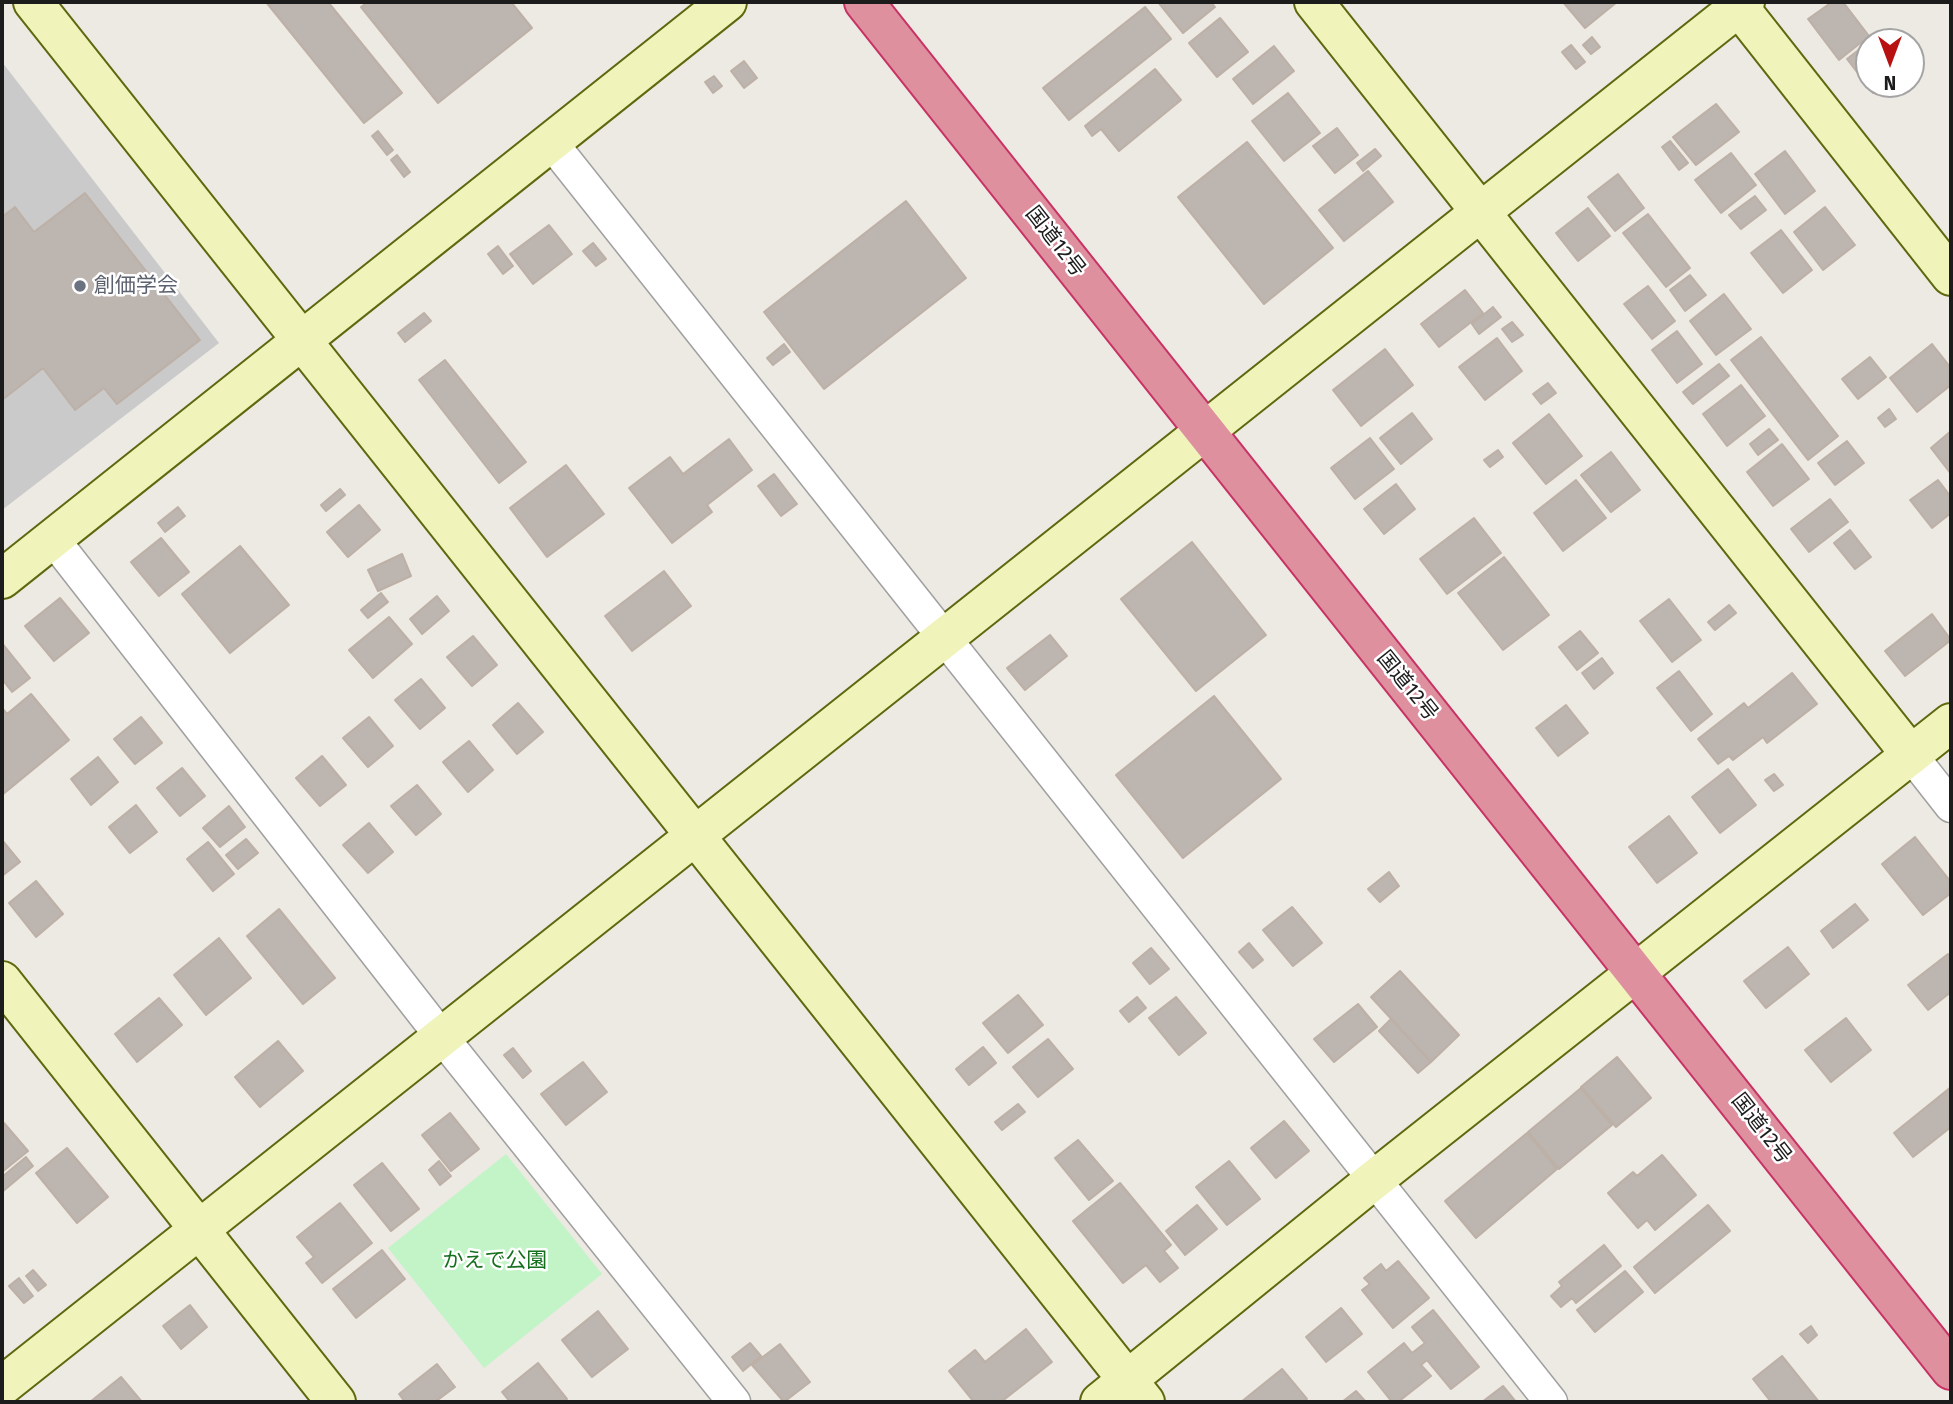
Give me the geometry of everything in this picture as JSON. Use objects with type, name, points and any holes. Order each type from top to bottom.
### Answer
[{"type":"highway","name":"国道12号","points":[[864,2],[1951,1370]]},
{"type":"street","points":[[33,2],[696,838],[1124,1395],[1375,1179],[1951,723]]},
{"type":"street","points":[[2,579],[727,2]]},
{"type":"street","points":[[1314,2],[1951,806]]},
{"type":"street","points":[[2,1387],[946,639],[1740,3],[1951,276]]},
{"type":"street","points":[[550,141],[1551,1402]]},
{"type":"street","points":[[53,539],[442,1036],[734,1402]]},
{"type":"street","points":[[2,981],[336,1402]]},
{"type":"shaded area","points":[[2,62],[219,343],[2,510]]},
{"type":"green space","name":"かえで公園","points":[[506,1154],[602,1274],[484,1368],[388,1248]]},
{"type":"building","points":[[266,2],[328,2],[402,93],[364,123]]},
{"type":"building","points":[[368,2],[511,2],[532,28],[438,103],[361,7]]},
{"type":"building","points":[[1158,2],[1211,2],[1215,7],[1183,33]]},
{"type":"building","points":[[1563,2],[1617,2],[1585,28]]},
{"type":"building","points":[[1832,2],[1843,2],[1863,28],[1855,28],[1855,47],[1839,60],[1808,19]]},
{"type":"building","points":[[1145,7],[1171,39],[1069,120],[1043,88]]},
{"type":"building","points":[[1220,18],[1248,52],[1217,77],[1189,43]]},
{"type":"building","points":[[1592,37],[1600,47],[1591,54],[1583,45]]},
{"type":"building","points":[[1571,45],[1585,62],[1576,69],[1562,52]]},
{"type":"building","points":[[1274,46],[1294,71],[1253,104],[1233,79]]},
{"type":"building","points":[[1855,53],[1855,69],[1847,59]]},
{"type":"building","points":[[744,61],[757,78],[744,88],[731,71]]},
{"type":"building","points":[[1155,69],[1181,100],[1119,151],[1101,129],[1092,136],[1085,126]]},
{"type":"building","points":[[714,76],[722,86],[713,93],[705,82]]},
{"type":"building","points":[[1288,93],[1320,133],[1284,161],[1252,121]]},
{"type":"building","points":[[1716,104],[1739,132],[1696,165],[1673,137]]},
{"type":"building","points":[[1337,128],[1358,155],[1335,173],[1313,146]]},
{"type":"building","points":[[378,131],[393,150],[387,155],[372,136]]},
{"type":"building","points":[[1670,141],[1688,163],[1679,170],[1662,147]]},
{"type":"building","points":[[1247,142],[1333,248],[1264,304],[1178,197]]},
{"type":"building","points":[[1375,149],[1381,156],[1363,171],[1357,163]]},
{"type":"building","points":[[1785,151],[1815,191],[1785,214],[1755,174]]},
{"type":"building","points":[[1731,153],[1756,185],[1721,213],[1695,180]]},
{"type":"building","points":[[397,155],[410,172],[404,177],[391,160]]},
{"type":"building","points":[[1368,171],[1393,202],[1344,241],[1319,210]]},
{"type":"building","points":[[1618,174],[1644,208],[1615,231],[1588,197]]},
{"type":"building","name":"創価学会","points":[[85,193],[200,340],[117,404],[104,388],[75,410],[43,368],[2,400],[2,217],[15,207],[34,232]]},
{"type":"building","points":[[1755,196],[1766,210],[1741,229],[1729,215]]},
{"type":"building","points":[[906,201],[966,278],[824,389],[764,312]]},
{"type":"building","points":[[1825,207],[1855,245],[1823,270],[1794,232]]},
{"type":"building","points":[[1588,208],[1610,236],[1578,261],[1556,233]]},
{"type":"building","points":[[1648,214],[1690,268],[1666,287],[1623,233]]},
{"type":"building","points":[[549,225],[572,254],[533,284],[510,254]]},
{"type":"building","points":[[1781,230],[1812,270],[1783,293],[1751,253]]},
{"type":"building","points":[[593,243],[606,259],[596,266],[583,251]]},
{"type":"building","points":[[498,246],[513,266],[503,274],[488,254]]},
{"type":"building","points":[[1690,275],[1706,295],[1685,311],[1670,290]]},
{"type":"building","points":[[1648,286],[1675,321],[1652,339],[1624,304]]},
{"type":"building","points":[[1465,290],[1483,313],[1439,347],[1421,324]]},
{"type":"building","points":[[1724,294],[1751,329],[1716,355],[1690,321]]},
{"type":"building","points":[[1493,307],[1501,317],[1479,334],[1472,324]]},
{"type":"building","points":[[424,313],[431,321],[405,342],[398,333]]},
{"type":"building","points":[[1512,322],[1523,335],[1512,342],[1502,329]]},
{"type":"building","points":[[1677,331],[1702,364],[1677,383],[1652,350]]},
{"type":"building","points":[[1761,337],[1838,436],[1808,460],[1731,360]]},
{"type":"building","points":[[1497,338],[1522,371],[1485,400],[1459,367]]},
{"type":"building","points":[[784,344],[790,352],[773,365],[767,358]]},
{"type":"building","points":[[1932,344],[1951,368],[1951,385],[1917,412],[1890,378]]},
{"type":"building","points":[[1385,349],[1413,385],[1361,426],[1333,390]]},
{"type":"building","points":[[1870,357],[1886,377],[1858,399],[1842,379]]},
{"type":"building","points":[[445,360],[526,462],[499,483],[419,380]]},
{"type":"building","points":[[1719,364],[1729,376],[1693,404],[1683,392]]},
{"type":"building","points":[[1548,383],[1556,393],[1541,404],[1533,394]]},
{"type":"building","points":[[1741,385],[1765,416],[1727,446],[1703,414]]},
{"type":"building","points":[[1889,409],[1896,419],[1885,427],[1878,418]]},
{"type":"building","points":[[1412,413],[1432,439],[1401,464],[1380,438]]},
{"type":"building","points":[[1549,414],[1582,456],[1546,484],[1513,443]]},
{"type":"building","points":[[1769,429],[1778,440],[1758,455],[1750,444]]},
{"type":"building","points":[[1951,431],[1951,474],[1931,448]]},
{"type":"building","points":[[1370,438],[1394,469],[1355,499],[1331,468]]},
{"type":"building","points":[[729,439],[752,470],[707,505],[712,512],[672,543],[629,488],[670,457],[683,474]]},
{"type":"building","points":[[1847,441],[1864,463],[1835,485],[1818,463]]},
{"type":"building","points":[[1782,444],[1809,479],[1773,506],[1747,472]]},
{"type":"building","points":[[1498,450],[1503,457],[1490,467],[1484,460]]},
{"type":"building","points":[[1611,452],[1640,490],[1611,512],[1581,475]]},
{"type":"building","points":[[566,465],[604,514],[547,557],[510,508]]},
{"type":"building","points":[[774,474],[797,504],[781,516],[758,486]]},
{"type":"building","points":[[1576,480],[1606,518],[1563,551],[1534,513]]},
{"type":"building","points":[[1938,480],[1951,497],[1951,513],[1932,528],[1910,500]]},
{"type":"building","points":[[1396,484],[1415,509],[1384,534],[1364,509]]},
{"type":"building","points":[[340,489],[345,495],[326,511],[321,505]]},
{"type":"building","points":[[1830,499],[1848,522],[1809,552],[1791,529]]},
{"type":"building","points":[[359,505],[380,530],[348,557],[327,532]]},
{"type":"building","points":[[178,507],[185,516],[165,532],[158,523]]},
{"type":"building","points":[[1474,518],[1501,553],[1447,594],[1420,559]]},
{"type":"building","points":[[1850,530],[1871,557],[1855,569],[1834,543]]},
{"type":"building","points":[[161,538],[189,572],[159,596],[131,562]]},
{"type":"building","points":[[1192,542],[1266,635],[1196,691],[1121,599]]},
{"type":"building","points":[[240,546],[289,605],[230,653],[182,594]]},
{"type":"building","points":[[402,554],[411,576],[378,591],[368,570]]},
{"type":"building","points":[[1504,557],[1549,615],[1503,650],[1458,593]]},
{"type":"building","points":[[664,571],[691,606],[632,651],[605,616]]},
{"type":"building","points":[[381,593],[388,602],[368,618],[361,610]]},
{"type":"building","points":[[437,596],[449,611],[422,634],[410,619]]},
{"type":"building","points":[[60,598],[89,633],[54,661],[25,626]]},
{"type":"building","points":[[1669,599],[1701,640],[1672,662],[1640,621]]},
{"type":"building","points":[[1729,605],[1736,613],[1715,630],[1708,622]]},
{"type":"building","points":[[1932,614],[1951,640],[1905,676],[1885,651]]},
{"type":"building","points":[[389,617],[412,644],[373,678],[349,650]]},
{"type":"building","points":[[1580,631],[1598,653],[1577,670],[1559,647]]},
{"type":"building","points":[[1050,635],[1067,656],[1025,690],[1007,668]]},
{"type":"building","points":[[473,636],[497,665],[472,686],[447,657]]},
{"type":"building","points":[[2,643],[30,678],[12,692],[2,679]]},
{"type":"building","points":[[1602,658],[1613,673],[1594,689],[1582,673]]},
{"type":"building","points":[[1679,671],[1712,714],[1691,731],[1657,688]]},
{"type":"building","points":[[1792,673],[1817,704],[1767,743],[1763,737],[1733,760],[1729,756],[1718,764],[1698,739],[1744,703],[1748,708]]},
{"type":"building","points":[[421,679],[445,708],[420,729],[395,700]]},
{"type":"building","points":[[31,694],[69,740],[2,795],[2,708],[7,714]]},
{"type":"building","points":[[1214,696],[1281,779],[1183,858],[1116,775]]},
{"type":"building","points":[[518,703],[543,732],[517,754],[493,725]]},
{"type":"building","points":[[1566,705],[1588,733],[1558,756],[1536,728]]},
{"type":"building","points":[[141,717],[162,743],[135,764],[114,739]]},
{"type":"building","points":[[369,717],[393,746],[368,767],[343,738]]},
{"type":"building","points":[[469,741],[493,770],[468,792],[443,762]]},
{"type":"building","points":[[322,756],[346,785],[320,806],[296,778]]},
{"type":"building","points":[[98,757],[118,782],[91,805],[71,779]]},
{"type":"building","points":[[182,768],[205,796],[180,816],[157,788]]},
{"type":"building","points":[[1728,769],[1756,805],[1720,833],[1692,797]]},
{"type":"building","points":[[1774,774],[1783,785],[1774,791],[1765,780]]},
{"type":"building","points":[[417,785],[441,814],[416,835],[391,806]]},
{"type":"building","points":[[136,805],[157,832],[130,853],[109,827]]},
{"type":"building","points":[[229,806],[245,827],[220,847],[203,828]]},
{"type":"building","points":[[1669,816],[1697,853],[1657,883],[1629,847]]},
{"type":"building","points":[[369,823],[393,852],[368,873],[343,845]]},
{"type":"building","points":[[1915,837],[1951,882],[1951,893],[1923,915],[1882,864]]},
{"type":"building","points":[[246,839],[258,853],[238,869],[226,855]]},
{"type":"building","points":[[2,840],[20,862],[2,876]]},
{"type":"building","points":[[208,842],[234,874],[213,891],[187,859]]},
{"type":"building","points":[[1389,872],[1399,886],[1380,902],[1368,889]]},
{"type":"building","points":[[36,881],[63,914],[36,937],[9,903]]},
{"type":"building","points":[[1855,904],[1868,920],[1833,948],[1821,931]]},
{"type":"building","points":[[1292,907],[1322,943],[1293,966],[1263,930]]},
{"type":"building","points":[[279,909],[335,978],[303,1004],[247,936]]},
{"type":"building","points":[[219,938],[251,978],[206,1015],[174,975]]},
{"type":"building","points":[[1249,943],[1263,960],[1253,968],[1239,952]]},
{"type":"building","points":[[1788,947],[1809,974],[1766,1008],[1744,981]]},
{"type":"building","points":[[1151,948],[1169,969],[1150,984],[1133,963]]},
{"type":"building","points":[[1948,954],[1951,958],[1951,992],[1928,1010],[1908,985]]},
{"type":"building","points":[[1400,971],[1459,1035],[1431,1062],[1371,997]]},
{"type":"building","points":[[1018,995],[1043,1025],[1008,1053],[983,1023]]},
{"type":"building","points":[[1137,997],[1146,1008],[1129,1022],[1120,1011]]},
{"type":"building","points":[[1176,997],[1206,1033],[1179,1055],[1149,1018]]},
{"type":"building","points":[[159,998],[182,1025],[137,1062],[115,1034]]},
{"type":"building","points":[[1358,1004],[1377,1027],[1334,1062],[1314,1039]]},
{"type":"building","points":[[1846,1018],[1871,1050],[1831,1082],[1805,1050]]},
{"type":"building","points":[[1391,1019],[1431,1062],[1418,1073],[1379,1031]]},
{"type":"building","points":[[1048,1039],[1073,1069],[1038,1097],[1013,1067]]},
{"type":"building","points":[[278,1041],[303,1071],[260,1107],[235,1077]]},
{"type":"building","points":[[983,1047],[996,1063],[969,1085],[956,1069]]},
{"type":"building","points":[[513,1048],[531,1071],[523,1078],[504,1055]]},
{"type":"building","points":[[1617,1057],[1651,1098],[1616,1127],[1581,1087]]},
{"type":"building","points":[[583,1062],[607,1092],[566,1125],[541,1094]]},
{"type":"building","points":[[1951,1087],[1951,1127],[1913,1157],[1894,1133]]},
{"type":"building","points":[[1581,1088],[1612,1125],[1559,1169],[1528,1132]]},
{"type":"building","points":[[1018,1104],[1025,1112],[1002,1130],[995,1122]]},
{"type":"building","points":[[450,1113],[479,1149],[451,1171],[422,1135]]},
{"type":"building","points":[[1284,1121],[1309,1151],[1276,1178],[1251,1148]]},
{"type":"building","points":[[4,1123],[28,1151],[2,1172],[2,1125]]},
{"type":"building","points":[[1527,1133],[1557,1169],[1476,1238],[1445,1201]]},
{"type":"building","points":[[1078,1140],[1113,1181],[1089,1200],[1055,1158]]},
{"type":"building","points":[[67,1148],[108,1197],[77,1223],[36,1173]]},
{"type":"building","points":[[1662,1155],[1696,1195],[1655,1230],[1647,1220],[1638,1228],[1608,1193],[1633,1172],[1637,1176]]},
{"type":"building","points":[[26,1157],[33,1166],[2,1192],[2,1177]]},
{"type":"building","points":[[439,1161],[451,1176],[440,1185],[429,1170]]},
{"type":"building","points":[[1229,1161],[1260,1199],[1227,1225],[1196,1187]]},
{"type":"building","points":[[382,1163],[419,1209],[391,1231],[354,1185]]},
{"type":"building","points":[[1120,1183],[1171,1245],[1164,1251],[1178,1268],[1160,1282],[1146,1265],[1123,1283],[1073,1221]]},
{"type":"building","points":[[340,1203],[372,1243],[322,1283],[306,1263],[314,1257],[297,1237]]},
{"type":"building","points":[[1197,1205],[1217,1229],[1185,1255],[1166,1231]]},
{"type":"building","points":[[1708,1205],[1730,1231],[1655,1293],[1634,1267]]},
{"type":"building","points":[[1604,1245],[1621,1266],[1576,1303],[1572,1298],[1561,1307],[1551,1296],[1562,1286],[1559,1282]]},
{"type":"building","points":[[382,1250],[405,1279],[356,1318],[333,1289]]},
{"type":"building","points":[[1398,1261],[1429,1298],[1393,1328],[1362,1290],[1370,1284],[1364,1278],[1381,1264],[1386,1271]]},
{"type":"building","points":[[33,1270],[46,1285],[38,1291],[26,1276]]},
{"type":"building","points":[[1625,1271],[1643,1292],[1595,1332],[1577,1310]]},
{"type":"building","points":[[19,1278],[33,1296],[24,1303],[9,1286]]},
{"type":"building","points":[[190,1305],[207,1327],[181,1349],[163,1326]]},
{"type":"building","points":[[1341,1308],[1362,1334],[1326,1362],[1306,1337]]},
{"type":"building","points":[[1433,1310],[1479,1367],[1451,1389],[1427,1360],[1421,1365],[1431,1376],[1398,1402],[1392,1402],[1368,1372],[1404,1343],[1412,1353],[1425,1343],[1412,1327]]},
{"type":"building","points":[[598,1311],[628,1349],[592,1377],[562,1340]]},
{"type":"building","points":[[1811,1326],[1817,1335],[1808,1343],[1800,1334]]},
{"type":"building","points":[[1026,1329],[1052,1362],[1001,1402],[974,1402],[949,1371],[975,1350],[985,1362]]},
{"type":"building","points":[[750,1343],[761,1356],[743,1371],[732,1357]]},
{"type":"building","points":[[780,1344],[810,1382],[784,1402],[752,1365]]},
{"type":"building","points":[[1782,1356],[1819,1402],[1771,1402],[1753,1379]]},
{"type":"building","points":[[538,1363],[567,1399],[563,1402],[510,1402],[502,1392]]},
{"type":"building","points":[[437,1364],[455,1387],[435,1402],[405,1402],[399,1394]]},
{"type":"building","points":[[1282,1369],[1307,1399],[1302,1402],[1241,1402]]},
{"type":"building","points":[[121,1377],[142,1402],[90,1402]]},
{"type":"building","points":[[1503,1386],[1516,1402],[1482,1402]]},
{"type":"building","points":[[1356,1391],[1366,1402],[1342,1402]]},
{"type":"place","name":"創価学会","points":[[80,286]]}]
